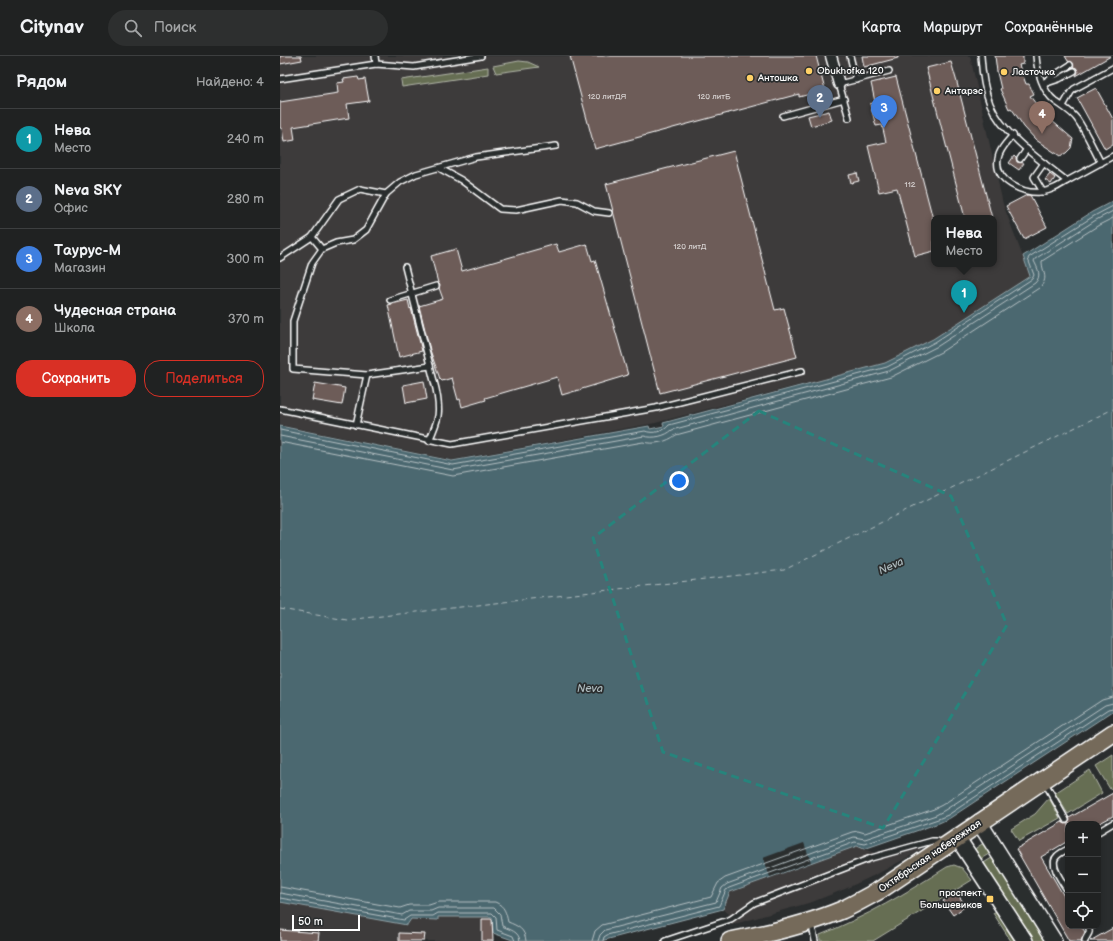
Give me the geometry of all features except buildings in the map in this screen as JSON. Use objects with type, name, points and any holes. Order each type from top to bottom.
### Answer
[{"type":"main road","name":"Октябрьская набережная","points":[[982,826],[1113,733]]},
{"type":"main road","name":"Октябрьская набережная","points":[[730,941],[762,935],[809,921],[840,910],[880,890],[982,826],[1048,788],[1113,744]]},
{"type":"main road","points":[[982,826],[1054,941]]},
{"type":"main road","name":"Октябрьская набережная","points":[[777,941],[814,936],[864,910],[904,886],[955,843]]},
{"type":"main road","points":[[955,843],[1024,941]]},
{"type":"street","points":[[831,56],[839,84]]},
{"type":"lane","points":[[375,56],[376,64]]},
{"type":"lane","points":[[280,79],[376,64],[414,67],[481,56]]},
{"type":"lane","points":[[850,56],[856,80]]},
{"type":"lane","points":[[981,56],[985,86],[990,104],[996,116],[1027,149],[1067,181]]},
{"type":"lane","points":[[1036,56],[1038,71],[1048,93],[1076,119],[1101,163]]},
{"type":"lane","points":[[1044,84],[1070,65]]},
{"type":"lane","points":[[1063,106],[1071,92],[1113,68]]},
{"type":"lane","points":[[849,118],[839,84],[889,71]]},
{"type":"lane","points":[[1044,84],[1059,79],[1074,71]]},
{"type":"lane","points":[[783,116],[844,99]]},
{"type":"lane","points":[[1013,135],[1002,149],[998,158],[998,166],[1002,176],[1016,187],[1029,192],[1043,192],[1053,189],[1113,156]]},
{"type":"lane","points":[[430,366],[367,375],[293,369],[293,321],[312,263],[322,249],[336,243],[353,240],[366,230],[386,194],[400,182],[416,174],[476,157],[556,146]]},
{"type":"lane","points":[[1020,159],[1027,149]]},
{"type":"lane","points":[[1043,192],[1034,177],[1044,163]]},
{"type":"lane","points":[[439,168],[461,180],[500,209],[516,210],[562,200],[577,202],[594,211],[609,213]]},
{"type":"lane","points":[[280,258],[312,237],[340,198],[360,189],[386,194]]},
{"type":"lane","points":[[312,237],[322,249]]},
{"type":"lane","points":[[405,267],[439,407],[437,422],[429,440]]},
{"type":"lane","points":[[390,300],[436,286]]},
{"type":"lane","points":[[280,409],[452,444],[656,408],[802,371]]},
{"type":"lane","points":[[356,425],[367,375]]},
{"type":"lane","points":[[1048,788],[1066,820]]},
{"type":"lane","points":[[1101,830],[1113,824]]},
{"type":"lane","points":[[664,941],[731,919],[754,903],[871,858],[932,841],[955,843]]},
{"type":"lane","points":[[1065,851],[1056,856],[1053,860],[1054,866],[1065,886]]},
{"type":"lane","points":[[1084,941],[1089,935],[1090,929]]},
{"type":"highlighted area","points":[[759,411],[951,496],[1007,625],[883,828],[663,752],[593,538]]},
{"type":"shaded area","points":[[280,56],[970,56],[1003,204],[1030,276],[933,339],[885,363],[808,385],[807,383],[655,423],[452,460],[280,425]]},
{"type":"shaded area","points":[[918,841],[921,850],[879,873],[812,902],[731,925],[729,914],[723,909],[730,892],[857,846],[874,853]]},
{"type":"shaded area","points":[[280,902],[407,925],[411,919],[437,920],[438,917],[492,917],[493,941],[280,941]]},
{"type":"green space","points":[[519,61],[528,62],[539,67],[496,73],[493,66]]},
{"type":"green space","points":[[488,67],[488,74],[402,87],[401,80]]},
{"type":"green space","points":[[1113,755],[1113,787],[1110,789],[1096,766]]},
{"type":"green space","points":[[1090,770],[1102,793],[1068,814],[1055,793]]},
{"type":"green space","points":[[1049,798],[1060,818],[1019,841],[1011,829],[1035,814]]},
{"type":"green space","points":[[982,844],[985,844],[992,852],[979,860],[975,851],[976,848]]},
{"type":"green space","points":[[995,856],[1049,941],[1031,941],[982,864]]},
{"type":"green space","points":[[954,865],[962,868],[972,880],[873,941],[820,941],[820,935],[870,912],[947,867]]},
{"type":"green space","points":[[998,910],[1017,941],[1011,941],[993,913]]},
{"type":"water","name":"Neva","points":[[1113,201],[1113,711],[950,818],[939,823],[864,849],[857,846],[730,892],[723,909],[601,941],[515,941],[493,933],[492,917],[438,917],[438,920],[411,919],[407,925],[280,902],[280,426],[452,461],[649,426],[650,429],[664,426],[663,423],[885,363],[933,339],[1030,276],[1023,256],[1092,212]]},
{"type":"pier","points":[[804,843],[811,862],[770,877],[763,858]]},
{"type":"ferry route","points":[[280,609],[347,620],[784,570],[1113,409]]},
{"type":"place","name":"Obukhofka 120","points":[[809,71]]},
{"type":"place","name":"Ласточка","points":[[1004,72]]},
{"type":"place","name":"Антошка","points":[[750,78]]},
{"type":"place","name":"Антарэс","points":[[937,91]]},
{"type":"place","name":"Neva SKY","points":[[820,118]]},
{"type":"place","name":"Таурус-М","points":[[884,128]]},
{"type":"place","name":"Чудесная страна","points":[[1042,134]]},
{"type":"place","name":"Нева","points":[[964,313]]},
{"type":"place","name":"проспект Большевиков","points":[[990,899]]}]
